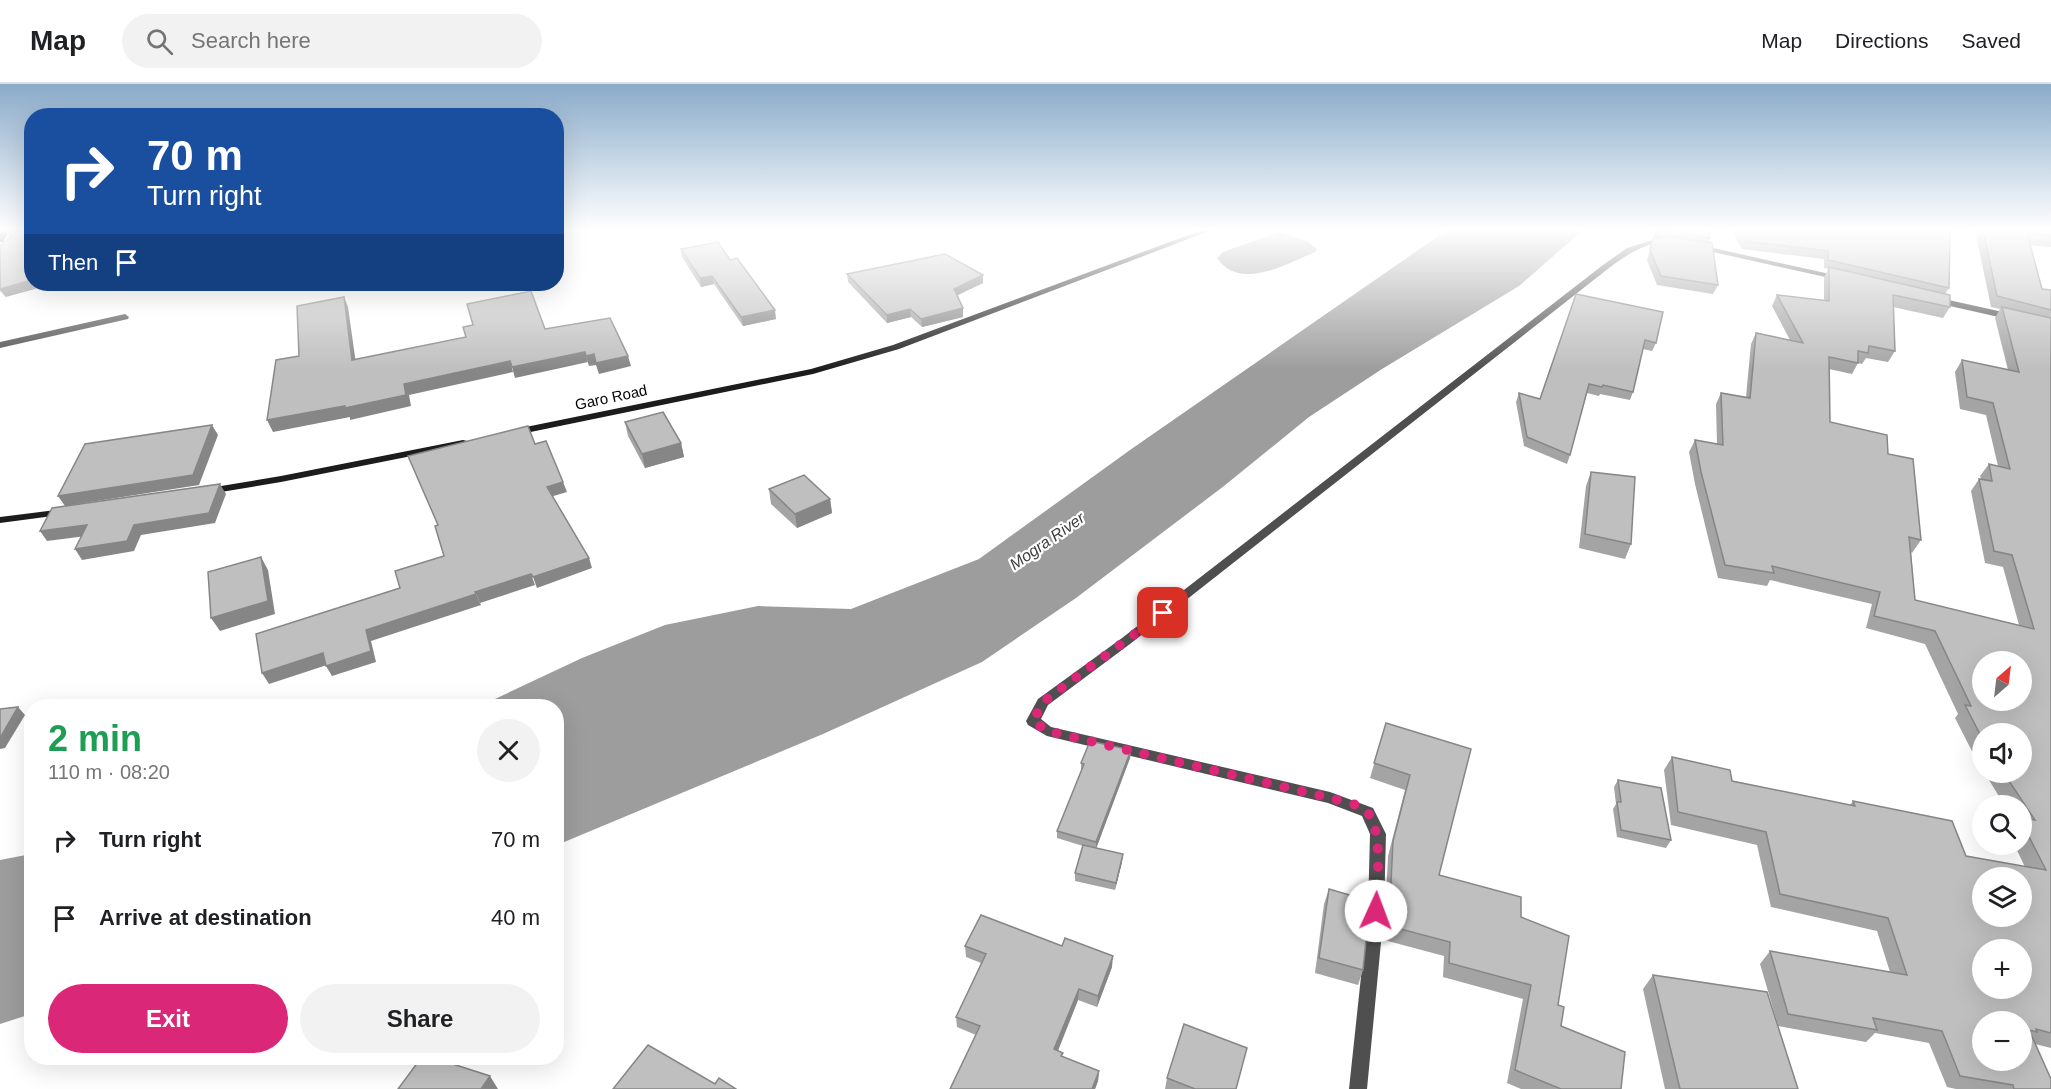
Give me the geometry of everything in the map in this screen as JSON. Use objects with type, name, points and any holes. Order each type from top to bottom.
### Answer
[{"type":"street","name":"Garo Road","points":[[509,434],[813,371],[896,347],[1083,277]]},
{"type":"street","points":[[1358,1089],[1376,911],[1378,834],[1368,812],[1330,798],[1047,731],[1033,721],[1043,702],[1126,641],[1595,277]]},
{"type":"street","points":[[1836,277],[1853,281]]},
{"type":"street","points":[[1919,297],[2019,319]]},
{"type":"street","points":[[0,345],[125,317]]},
{"type":"street","points":[[200,492],[281,479],[475,440]]},
{"type":"street","points":[[0,520],[71,511]]},
{"type":"water","name":"Mogra River","points":[[1379,277],[1529,277],[1519,286],[1382,369],[1309,417],[1224,486],[1076,598],[982,662],[823,734],[564,842],[564,699],[495,699],[582,658],[665,625],[758,606],[851,609],[979,559],[1130,450]]},
{"type":"water","points":[[24,855],[24,1016],[0,1024],[0,860]]},
{"type":"building","points":[[0,277],[24,277],[24,282],[0,289]]},
{"type":"building","points":[[713,277],[751,277],[775,310],[741,317]]},
{"type":"building","points":[[850,277],[979,277],[954,289],[963,308],[921,319],[910,309],[887,315]]},
{"type":"building","points":[[1667,277],[1717,277],[1718,285]]},
{"type":"building","points":[[1829,277],[1872,277],[1950,295],[1950,307],[1893,295],[1895,351],[1869,346],[1868,353],[1858,351],[1858,363],[1829,357],[1830,422],[1887,435],[1888,454],[1913,459],[1921,540],[1909,537],[1915,600],[2034,629],[2012,555],[1994,551],[1979,479],[1992,481],[1989,464],[2010,469],[1993,403],[1967,397],[1962,360],[2019,372],[2002,307],[2051,318],[2051,1033],[2036,1029],[2037,1032],[2032,1031],[2032,1011],[1972,1011],[1972,1071],[2032,1071],[2032,1037],[2051,1079],[2051,1089],[2014,1089],[2013,1085],[1960,1076],[1942,1031],[1873,1018],[1877,1030],[1788,1014],[1770,951],[1907,975],[1888,918],[1780,894],[1766,832],[1678,812],[1672,757],[1730,770],[1732,781],[1855,806],[1853,801],[1952,821],[1966,856],[2029,867],[1972,867],[1972,927],[2032,927],[2032,868],[2046,870],[2032,843],[2032,820],[2035,820],[2032,816],[2032,795],[2018,795],[2010,783],[2032,783],[2032,723],[1974,723],[1965,705],[1971,706],[1935,631],[1874,616],[1880,592],[1772,566],[1774,573],[1725,565],[1695,440],[1723,445],[1721,393],[1750,398],[1756,333],[1803,343],[1777,295],[1829,301]]},
{"type":"building","points":[[1901,277],[1949,277],[1949,288]]},
{"type":"building","points":[[1993,277],[2039,277],[2042,289],[2051,290],[2051,310],[1997,296]]},
{"type":"building","points":[[531,291],[545,329],[610,318],[628,356],[596,363],[594,354],[586,356],[585,352],[512,367],[510,361],[404,384],[406,395],[345,408],[345,406],[267,420],[276,360],[299,356],[297,306],[344,297],[352,360],[466,337],[463,327],[473,325],[467,304]]},
{"type":"building","points":[[1576,294],[1663,312],[1656,343],[1645,340],[1633,392],[1589,384],[1570,455],[1527,437],[1519,393],[1540,399]]},
{"type":"building","points":[[663,412],[681,443],[642,454],[625,422]]},
{"type":"building","points":[[212,425],[193,475],[58,496],[85,444]]},
{"type":"building","points":[[528,426],[535,444],[546,441],[563,482],[547,487],[589,558],[533,577],[531,574],[475,592],[476,594],[366,630],[371,651],[326,666],[323,653],[262,673],[256,634],[400,588],[395,571],[444,556],[435,526],[438,525],[408,456]]},
{"type":"building","points":[[1591,472],[1635,477],[1631,544],[1585,534]]},
{"type":"building","points":[[804,475],[830,499],[795,514],[769,489]]},
{"type":"building","points":[[220,484],[209,513],[134,525],[127,541],[75,549],[87,525],[40,531],[52,508]]},
{"type":"building","points":[[261,557],[268,601],[211,618],[208,572]]},
{"type":"building","points":[[18,707],[0,738],[0,709]]},
{"type":"building","points":[[1386,723],[1471,749],[1439,875],[1521,897],[1521,917],[1569,936],[1558,1005],[1564,1007],[1561,1026],[1625,1052],[1621,1089],[1561,1089],[1515,1070],[1531,985],[1449,963],[1450,942],[1389,926],[1393,841],[1410,775],[1374,763]]},
{"type":"building","points":[[1090,741],[1131,750],[1096,842],[1057,831],[1084,764],[1081,763]]},
{"type":"building","points":[[1618,780],[1661,788],[1671,840],[1621,830],[1617,802],[1621,802]]},
{"type":"building","points":[[1083,845],[1123,854],[1116,883],[1075,873]]},
{"type":"building","points":[[1329,889],[1370,901],[1363,970],[1319,958]]},
{"type":"building","points":[[981,915],[1062,946],[1065,938],[1113,956],[1098,996],[1079,989],[1054,1049],[1063,1053],[1061,1056],[1099,1071],[1092,1089],[950,1089],[980,1026],[956,1017],[986,954],[965,946]]},
{"type":"building","points":[[1653,975],[1767,992],[1798,1089],[1680,1089]]},
{"type":"building","points":[[1184,1024],[1247,1048],[1236,1089],[1195,1089],[1167,1078]]},
{"type":"building","points":[[648,1045],[715,1084],[719,1078],[736,1089],[613,1089]]},
{"type":"building","points":[[416,1065],[456,1065],[490,1076],[481,1089],[398,1089]]},
{"type":"route","points":[[1163,613],[1043,702],[1033,721],[1047,731],[1361,807],[1368,812],[1378,834],[1376,911]]}]
